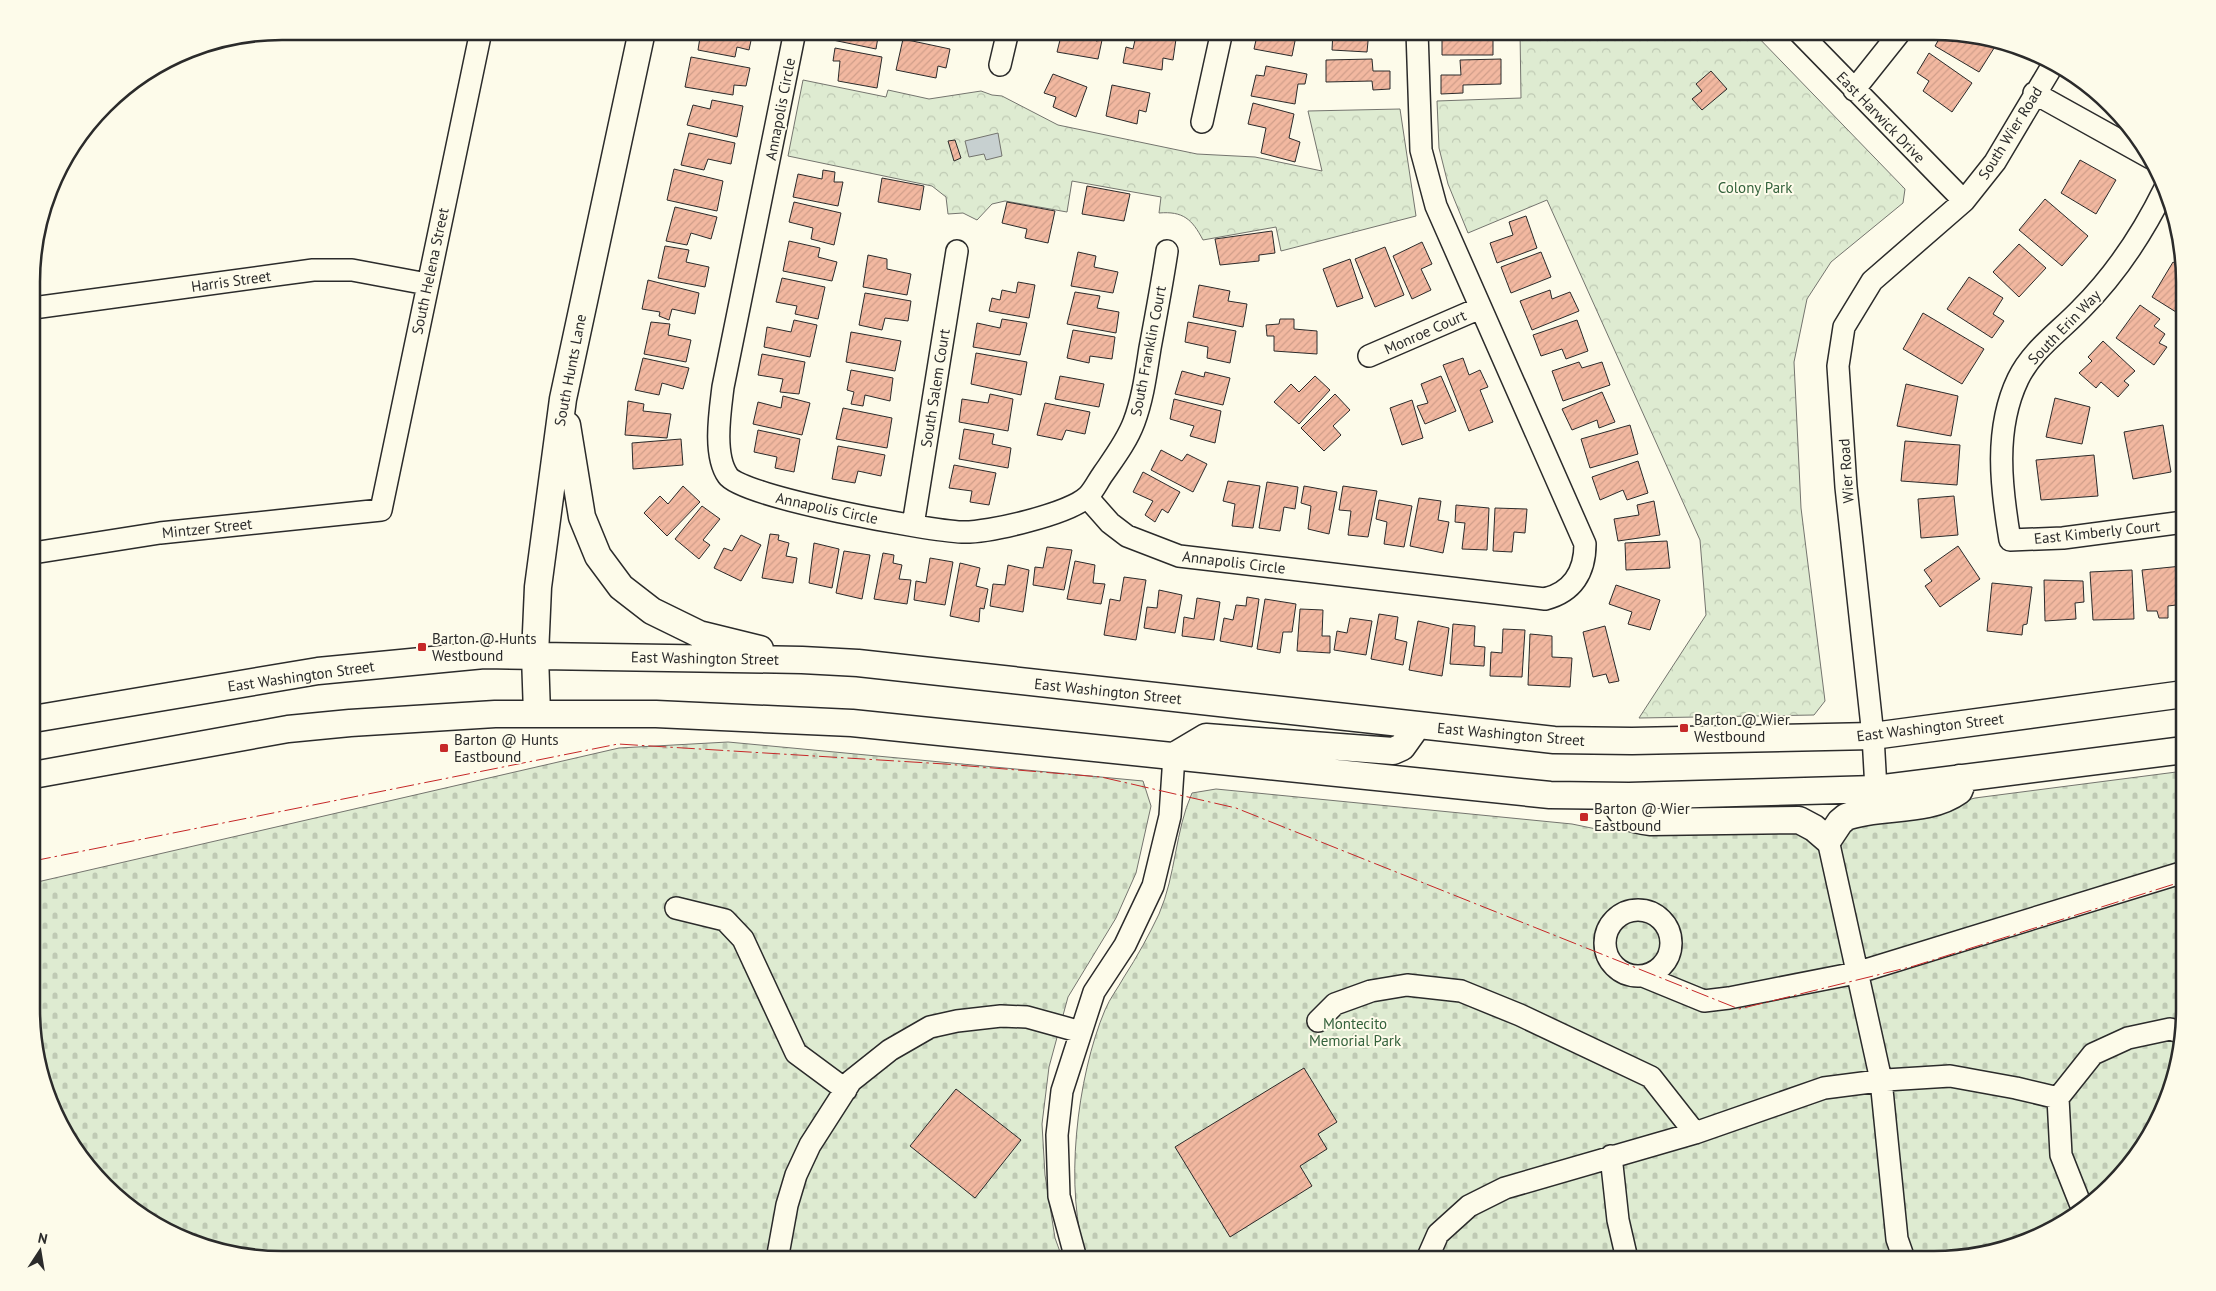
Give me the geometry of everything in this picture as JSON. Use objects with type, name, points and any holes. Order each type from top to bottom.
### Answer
[{"type":"main road","name":"South Hunts Lane","points":[[537,714],[538,587],[563,399],[640,40]]},
{"type":"main road","points":[[563,399],[582,517],[598,556],[620,586],[652,611],[699,634],[802,660]]},
{"type":"main road","name":"East Washington Street","points":[[40,718],[318,671],[484,655],[802,660],[858,663],[1554,740],[1632,741],[1873,736],[2176,695]]},
{"type":"main road","points":[[40,774],[288,729],[350,723],[495,714],[656,714],[852,722],[1550,795],[1616,796],[1876,789],[2176,751]]},
{"type":"main road","points":[[1174,756],[1206,737],[1393,751],[1402,747],[1417,726]]},
{"type":"main road","points":[[1616,796],[1618,810],[1624,816],[1634,820],[1651,822],[1798,820],[1814,828],[1828,840],[1840,822],[1846,817],[1918,806],[1940,800],[1959,791],[1961,786],[1960,778]]},
{"type":"street","name":"South Helena Street","points":[[381,510],[479,40]]},
{"type":"street","name":"Annapolis Circle","points":[[793,40],[723,387],[719,438],[721,460],[728,477],[744,487],[766,494],[857,515],[962,532],[1000,527],[1036,519],[1087,497],[1110,523],[1127,536],[1179,556],[1545,599],[1558,595],[1569,586],[1581,570],[1585,560],[1585,544],[1436,206],[1421,150],[1417,40]]},
{"type":"street","points":[[1000,65],[1006,40]]},
{"type":"street","points":[[1202,122],[1220,40]]},
{"type":"street","name":"East Harwick Drive","points":[[1807,40],[1964,201]]},
{"type":"street","points":[[1854,90],[1894,40]]},
{"type":"street","name":"South Wier Road","points":[[1964,201],[1996,162],[2049,69]]},
{"type":"street","points":[[2034,93],[2136,149]]},
{"type":"street","name":"South Erin Way","points":[[2010,540],[2003,501],[2002,430],[2018,379],[2034,353],[2081,310],[2110,278],[2135,243],[2160,197]]},
{"type":"street","name":"Wier Road","points":[[1876,789],[1873,736],[1846,487],[1838,366],[1844,327],[1872,281],[1964,201]]},
{"type":"street","name":"South Salem Court","points":[[913,525],[957,251]]},
{"type":"street","name":"South Franklin Court","points":[[1087,497],[1120,450],[1134,424],[1142,396],[1167,251]]},
{"type":"street","name":"Harris Street","points":[[40,307],[313,270],[352,270],[427,284]]},
{"type":"street","name":"Monroe Court","points":[[1369,356],[1480,308]]},
{"type":"street","name":"Mintzer Street","points":[[40,552],[160,533],[381,510]]},
{"type":"street","name":"East Kimberly Court","points":[[2010,540],[2063,538],[2176,523]]},
{"type":"street","points":[[1074,1251],[1059,1196],[1057,1135],[1062,1091],[1094,992],[1125,944],[1153,886],[1170,816],[1174,756]]},
{"type":"street","points":[[1828,840],[1880,1080],[1897,1240],[1901,1251]]},
{"type":"street","points":[[1643,976],[1704,1001],[1856,973],[2176,874]]},
{"type":"street","points":[[676,908],[725,920],[743,939],[796,1052],[846,1090]]},
{"type":"street","points":[[1318,1021],[1335,1004],[1371,990],[1407,985],[1461,991],[1520,1015],[1651,1077],[1695,1132]]},
{"type":"street","points":[[778,1251],[787,1205],[796,1175],[810,1145],[852,1081],[890,1050],[930,1027],[957,1021],[1001,1016],[1027,1017],[1081,1032]]},
{"type":"street","points":[[2080,1202],[2061,1155],[2058,1098],[2093,1054],[2128,1038],[2170,1029],[2175,1030]]},
{"type":"street","points":[[1431,1251],[1438,1234],[1469,1206],[1505,1188],[1695,1132],[1824,1088],[1880,1080],[1950,1076],[2058,1098]]},
{"type":"street","points":[[1612,1156],[1618,1220],[1625,1251]]},
{"type":"green space","name":"Colony Park","points":[[1520,40],[1761,40],[1905,189],[1903,203],[1831,262],[1807,299],[1794,362],[1801,508],[1825,701],[1814,715],[1639,718],[1706,615],[1700,540],[1547,200],[1468,233],[1448,184],[1439,148],[1437,101],[1521,98]]},
{"type":"green space","points":[[803,80],[886,97],[888,90],[929,99],[981,91],[1002,96],[1058,125],[1197,154],[1255,157],[1322,171],[1308,111],[1400,109],[1416,216],[1281,251],[1276,227],[1203,240],[1195,227],[1186,218],[1174,213],[1159,213],[1161,197],[1072,181],[1067,212],[1005,201],[992,204],[977,220],[963,213],[948,214],[946,197],[932,186],[788,156]]},
{"type":"green space","points":[[728,742],[1143,781],[1151,806],[1136,873],[1116,918],[1068,997],[1049,1067],[1042,1124],[1045,1175],[1055,1238],[1060,1251],[282,1251],[251,1249],[204,1238],[161,1219],[123,1191],[90,1156],[72,1130],[58,1101],[48,1071],[42,1040],[40,1009],[40,881],[619,748]]},
{"type":"green space","name":"Montecito Memorial Park","points":[[2176,772],[2176,1009],[2174,1040],[2168,1071],[2151,1116],[2126,1156],[2093,1191],[2055,1219],[2026,1233],[1996,1243],[1965,1249],[1934,1251],[1085,1251],[1080,1232],[1076,1201],[1075,1168],[1076,1134],[1087,1067],[1095,1037],[1107,1006],[1147,938],[1165,899],[1182,822],[1192,793],[1216,789],[1572,824],[1606,831],[1790,827],[1916,814],[1975,798]]},
{"type":"shaded area","points":[[998,133],[1002,156],[986,160],[984,154],[969,157],[965,141]]},
{"type":"building","points":[[700,40],[751,40],[749,50],[737,47],[735,57],[698,50]]},
{"type":"building","points":[[833,40],[878,40],[876,49]]},
{"type":"building","points":[[903,40],[950,49],[946,68],[938,66],[936,78],[896,70]]},
{"type":"building","points":[[1060,40],[1102,40],[1098,59],[1057,52]]},
{"type":"building","points":[[1135,40],[1176,40],[1173,60],[1163,58],[1162,70],[1123,63],[1126,47],[1133,49]]},
{"type":"building","points":[[1256,40],[1295,40],[1292,56],[1254,49]]},
{"type":"building","points":[[1333,40],[1368,40],[1367,52],[1332,50]]},
{"type":"building","points":[[1442,40],[1493,40],[1493,55],[1442,55]]},
{"type":"building","points":[[1938,40],[1965,42],[1994,48],[1979,72],[1935,46]]},
{"type":"building","points":[[835,48],[882,57],[877,88],[838,81],[840,61],[833,61]]},
{"type":"building","points":[[1929,53],[1972,83],[1952,112],[1923,91],[1929,81],[1917,73]]},
{"type":"building","points":[[691,57],[750,68],[746,86],[734,85],[733,95],[685,87]]},
{"type":"building","points":[[1372,59],[1373,71],[1390,71],[1390,89],[1373,90],[1372,81],[1326,82],[1326,60]]},
{"type":"building","points":[[1501,59],[1501,84],[1463,85],[1463,93],[1441,94],[1441,75],[1461,75],[1460,60]]},
{"type":"building","points":[[1266,66],[1307,74],[1305,84],[1298,84],[1295,104],[1251,96],[1256,75],[1264,76]]},
{"type":"building","points":[[1711,71],[1727,89],[1702,110],[1692,99],[1702,91],[1696,84]]},
{"type":"building","points":[[1053,74],[1087,87],[1076,117],[1053,107],[1056,97],[1044,93]]},
{"type":"building","points":[[1112,85],[1150,93],[1146,112],[1139,110],[1137,124],[1106,116]]},
{"type":"building","points":[[712,100],[743,106],[737,137],[687,125],[693,105],[710,109]]},
{"type":"building","points":[[1253,103],[1294,114],[1289,138],[1300,142],[1295,162],[1261,153],[1266,128],[1248,124]]},
{"type":"building","points":[[689,133],[735,143],[731,164],[708,159],[704,170],[681,165]]},
{"type":"building","points":[[955,140],[961,158],[954,161],[948,141]]},
{"type":"building","points":[[2080,160],[2116,180],[2096,214],[2061,193]]},
{"type":"building","points":[[674,169],[723,181],[717,211],[667,200]]},
{"type":"building","points":[[823,170],[835,172],[834,182],[843,182],[838,206],[793,197],[798,174],[822,179]]},
{"type":"building","points":[[882,178],[924,186],[920,210],[878,202]]},
{"type":"building","points":[[1087,186],[1130,194],[1124,221],[1082,214]]},
{"type":"building","points":[[2045,199],[2088,236],[2062,266],[2019,230]]},
{"type":"building","points":[[794,202],[841,213],[834,245],[811,239],[813,228],[789,222]]},
{"type":"building","points":[[1007,202],[1055,211],[1048,243],[1025,238],[1027,229],[1002,223]]},
{"type":"building","points":[[675,207],[717,217],[711,239],[691,233],[687,245],[666,241]]},
{"type":"building","points":[[1526,216],[1537,248],[1497,263],[1490,243],[1513,235],[1509,222]]},
{"type":"building","points":[[1272,231],[1275,253],[1259,255],[1259,261],[1220,265],[1215,239]]},
{"type":"building","points":[[789,241],[820,248],[818,257],[837,262],[832,281],[783,271]]},
{"type":"building","points":[[1422,242],[1432,264],[1421,269],[1431,290],[1412,299],[1393,256]]},
{"type":"building","points":[[2019,244],[2046,268],[2019,297],[1993,272]]},
{"type":"building","points":[[665,246],[689,250],[686,262],[709,267],[705,287],[658,278]]},
{"type":"building","points":[[1385,247],[1404,295],[1375,307],[1355,259]]},
{"type":"building","points":[[1078,252],[1096,256],[1094,267],[1118,272],[1113,293],[1071,286]]},
{"type":"building","points":[[1541,252],[1551,277],[1511,293],[1501,267]]},
{"type":"building","points":[[868,255],[887,259],[887,269],[911,274],[907,295],[863,287]]},
{"type":"building","points":[[1350,259],[1363,298],[1337,307],[1323,269]]},
{"type":"building","points":[[2173,262],[2175,263],[2176,282],[2176,312],[2152,297]]},
{"type":"building","points":[[1969,277],[2003,298],[1993,314],[2004,321],[1992,338],[1947,309]]},
{"type":"building","points":[[782,278],[825,287],[818,319],[795,314],[797,306],[776,302]]},
{"type":"building","points":[[648,280],[699,293],[695,314],[672,309],[669,320],[659,316],[660,312],[642,309]]},
{"type":"building","points":[[1018,282],[1035,285],[1029,318],[989,311],[992,298],[1000,300],[1002,290],[1016,293]]},
{"type":"building","points":[[1199,285],[1230,291],[1228,301],[1247,304],[1243,327],[1193,317]]},
{"type":"building","points":[[1550,290],[1552,299],[1570,292],[1579,311],[1532,330],[1520,301]]},
{"type":"building","points":[[1075,292],[1100,296],[1097,308],[1119,312],[1116,333],[1067,324]]},
{"type":"building","points":[[865,293],[911,301],[908,321],[885,318],[882,330],[859,325]]},
{"type":"building","points":[[2140,305],[2160,319],[2154,326],[2165,334],[2159,343],[2167,347],[2154,365],[2116,338]]},
{"type":"building","points":[[1923,313],[1984,349],[1962,384],[1903,349]]},
{"type":"building","points":[[1002,319],[1027,323],[1020,355],[973,347],[977,323],[1000,328]]},
{"type":"building","points":[[1280,319],[1294,319],[1294,329],[1317,331],[1317,354],[1274,351],[1274,336],[1267,336],[1266,325],[1279,324]]},
{"type":"building","points":[[794,320],[817,325],[810,357],[764,347],[767,327],[791,332]]},
{"type":"building","points":[[1577,320],[1588,351],[1566,359],[1562,349],[1541,356],[1533,335]]},
{"type":"building","points":[[651,322],[670,324],[668,335],[691,340],[686,362],[644,354]]},
{"type":"building","points":[[1188,322],[1236,331],[1230,363],[1207,358],[1208,347],[1185,342]]},
{"type":"building","points":[[1073,330],[1115,337],[1112,359],[1090,356],[1089,363],[1067,358]]},
{"type":"building","points":[[851,332],[901,341],[895,371],[846,362]]},
{"type":"building","points":[[2103,341],[2135,371],[2124,381],[2129,385],[2118,397],[2101,382],[2096,388],[2079,373],[2092,361],[2088,357]]},
{"type":"building","points":[[976,353],[1027,362],[1021,395],[971,384]]},
{"type":"building","points":[[762,354],[805,362],[799,394],[780,392],[783,379],[758,375]]},
{"type":"building","points":[[643,358],[689,368],[683,389],[662,383],[659,395],[635,390]]},
{"type":"building","points":[[1463,358],[1469,375],[1480,370],[1488,387],[1480,390],[1493,422],[1469,431],[1443,365]]},
{"type":"building","points":[[1579,362],[1582,368],[1602,362],[1610,385],[1563,401],[1552,371]]},
{"type":"building","points":[[851,370],[893,378],[890,401],[865,395],[863,406],[851,404],[854,392],[847,390]]},
{"type":"building","points":[[1182,371],[1204,377],[1205,372],[1230,378],[1223,405],[1175,394]]},
{"type":"building","points":[[1060,376],[1104,384],[1099,407],[1055,399]]},
{"type":"building","points":[[1315,376],[1330,390],[1299,424],[1274,402],[1291,384],[1299,392]]},
{"type":"building","points":[[1441,376],[1456,411],[1425,424],[1417,406],[1428,403],[1421,384]]},
{"type":"building","points":[[1906,384],[1958,396],[1951,436],[1897,426]]},
{"type":"building","points":[[1602,392],[1615,422],[1599,428],[1597,420],[1572,430],[1562,409]]},
{"type":"building","points":[[990,394],[1013,399],[1008,431],[959,422],[962,399],[988,403]]},
{"type":"building","points":[[1335,394],[1350,410],[1333,426],[1341,435],[1324,451],[1301,428]]},
{"type":"building","points":[[783,396],[810,403],[802,435],[753,424],[758,402],[781,408]]},
{"type":"building","points":[[2055,398],[2090,407],[2082,444],[2046,437]]},
{"type":"building","points":[[1174,399],[1221,411],[1215,443],[1190,436],[1194,426],[1170,419]]},
{"type":"building","points":[[1412,400],[1423,438],[1402,445],[1390,408]]},
{"type":"building","points":[[628,401],[644,404],[643,411],[671,414],[667,438],[625,435]]},
{"type":"building","points":[[1045,403],[1090,412],[1085,434],[1066,430],[1062,440],[1037,435]]},
{"type":"building","points":[[843,408],[892,418],[887,448],[836,439]]},
{"type":"building","points":[[1630,425],[1638,454],[1590,468],[1581,439]]},
{"type":"building","points":[[2163,425],[2171,472],[2133,479],[2124,432]]},
{"type":"building","points":[[964,429],[994,434],[992,444],[1011,448],[1008,468],[959,459]]},
{"type":"building","points":[[758,430],[800,439],[794,472],[775,468],[777,457],[754,452]]},
{"type":"building","points":[[681,439],[683,465],[633,469],[632,443]]},
{"type":"building","points":[[1905,441],[1960,445],[1957,485],[1901,481]]},
{"type":"building","points":[[838,446],[885,455],[881,476],[858,471],[855,483],[832,479]]},
{"type":"building","points":[[1161,450],[1182,461],[1187,454],[1207,464],[1193,492],[1151,470]]},
{"type":"building","points":[[2094,455],[2098,496],[2041,500],[2036,460]]},
{"type":"building","points":[[1638,461],[1648,493],[1627,500],[1623,490],[1600,500],[1592,477]]},
{"type":"building","points":[[954,465],[996,473],[989,505],[970,502],[972,491],[949,488]]},
{"type":"building","points":[[1143,472],[1180,492],[1168,513],[1162,509],[1155,522],[1145,515],[1153,501],[1133,492]]},
{"type":"building","points":[[1228,481],[1260,486],[1253,528],[1232,526],[1235,504],[1223,501]]},
{"type":"building","points":[[1267,482],[1298,487],[1295,509],[1284,507],[1280,531],[1259,528]]},
{"type":"building","points":[[683,486],[700,502],[667,536],[644,513],[660,496],[668,504]]},
{"type":"building","points":[[1304,486],[1337,492],[1329,534],[1308,529],[1311,506],[1301,503]]},
{"type":"building","points":[[1343,486],[1377,491],[1368,537],[1348,535],[1351,511],[1339,510]]},
{"type":"building","points":[[1954,496],[1958,535],[1921,538],[1918,499]]},
{"type":"building","points":[[1419,498],[1441,501],[1438,520],[1449,522],[1443,553],[1410,546]]},
{"type":"building","points":[[1379,500],[1412,506],[1404,547],[1384,544],[1387,522],[1376,519]]},
{"type":"building","points":[[1654,501],[1660,535],[1618,541],[1614,519],[1639,515],[1637,505]]},
{"type":"building","points":[[1456,505],[1489,508],[1487,550],[1462,549],[1465,523],[1455,522]]},
{"type":"building","points":[[702,506],[720,519],[703,540],[710,545],[699,559],[675,539]]},
{"type":"building","points":[[1495,508],[1527,509],[1525,533],[1514,532],[1512,552],[1493,551]]},
{"type":"building","points":[[770,534],[779,535],[778,540],[789,543],[786,556],[797,558],[793,583],[762,578]]},
{"type":"building","points":[[741,535],[761,545],[741,581],[714,568],[724,548],[732,551]]},
{"type":"building","points":[[1667,541],[1670,568],[1626,570],[1625,543]]},
{"type":"building","points":[[814,543],[839,549],[832,588],[809,583]]},
{"type":"building","points":[[1958,546],[1980,579],[1940,607],[1925,586],[1932,581],[1924,570]]},
{"type":"building","points":[[1047,547],[1072,550],[1064,590],[1033,585],[1035,567],[1043,568]]},
{"type":"building","points":[[844,551],[870,555],[862,599],[836,593]]},
{"type":"building","points":[[883,553],[894,555],[893,563],[902,565],[899,579],[911,580],[907,604],[874,599]]},
{"type":"building","points":[[930,558],[953,562],[945,605],[914,600],[916,581],[926,583]]},
{"type":"building","points":[[1075,561],[1095,565],[1093,583],[1105,584],[1101,604],[1067,599]]},
{"type":"building","points":[[960,563],[980,568],[976,586],[988,589],[984,609],[980,608],[979,622],[950,616]]},
{"type":"building","points":[[1008,565],[1029,570],[1023,612],[990,606],[993,584],[1005,585]]},
{"type":"building","points":[[2176,567],[2176,605],[2168,606],[2168,618],[2159,618],[2157,611],[2147,611],[2142,570]]},
{"type":"building","points":[[2132,570],[2134,619],[2093,620],[2090,572]]},
{"type":"building","points":[[1124,577],[1146,580],[1136,640],[1104,635],[1110,599],[1120,601]]},
{"type":"building","points":[[2044,580],[2083,581],[2084,602],[2075,603],[2076,619],[2045,621]]},
{"type":"building","points":[[1992,583],[2032,587],[2027,624],[2023,625],[2022,635],[1987,631]]},
{"type":"building","points":[[1616,585],[1660,600],[1650,630],[1628,624],[1632,612],[1609,604]]},
{"type":"building","points":[[1159,590],[1182,595],[1175,633],[1144,628],[1147,607],[1157,608]]},
{"type":"building","points":[[1247,597],[1259,599],[1252,647],[1220,641],[1224,618],[1233,620],[1236,605],[1246,606]]},
{"type":"building","points":[[1197,598],[1220,602],[1214,640],[1182,636],[1184,617],[1194,619]]},
{"type":"building","points":[[1265,599],[1296,604],[1292,632],[1283,632],[1280,653],[1257,649]]},
{"type":"building","points":[[1300,609],[1323,610],[1322,636],[1330,636],[1330,653],[1297,651]]},
{"type":"building","points":[[1379,614],[1398,617],[1395,639],[1407,642],[1403,665],[1371,659]]},
{"type":"building","points":[[1350,618],[1372,621],[1366,655],[1334,650],[1337,631],[1347,633]]},
{"type":"building","points":[[1418,621],[1449,628],[1442,676],[1409,670]]},
{"type":"building","points":[[1453,624],[1475,626],[1474,646],[1485,647],[1484,666],[1450,664]]},
{"type":"building","points":[[1605,626],[1619,681],[1609,683],[1606,674],[1593,677],[1583,632]]},
{"type":"building","points":[[1503,629],[1525,630],[1522,677],[1490,676],[1491,652],[1502,653]]},
{"type":"building","points":[[1530,634],[1552,636],[1552,657],[1572,658],[1570,687],[1528,685]]},
{"type":"building","points":[[1304,1068],[1337,1122],[1318,1134],[1327,1149],[1300,1166],[1312,1186],[1230,1237],[1175,1147]]},
{"type":"building","points":[[956,1089],[1021,1140],[975,1198],[910,1146]]},
{"type":"power","points":[[40,860],[618,744],[945,764],[1101,777],[1236,808],[1739,1009],[1914,966],[2176,884]]},
{"type":"place","name":"Barton @ Hunts Westbound","points":[[422,647]]},
{"type":"place","name":"Barton @ Wier Westbound","points":[[1684,728]]},
{"type":"place","name":"Barton @ Hunts Eastbound","points":[[444,748]]},
{"type":"place","name":"Barton @ Wier Eastbound","points":[[1584,817]]}]
